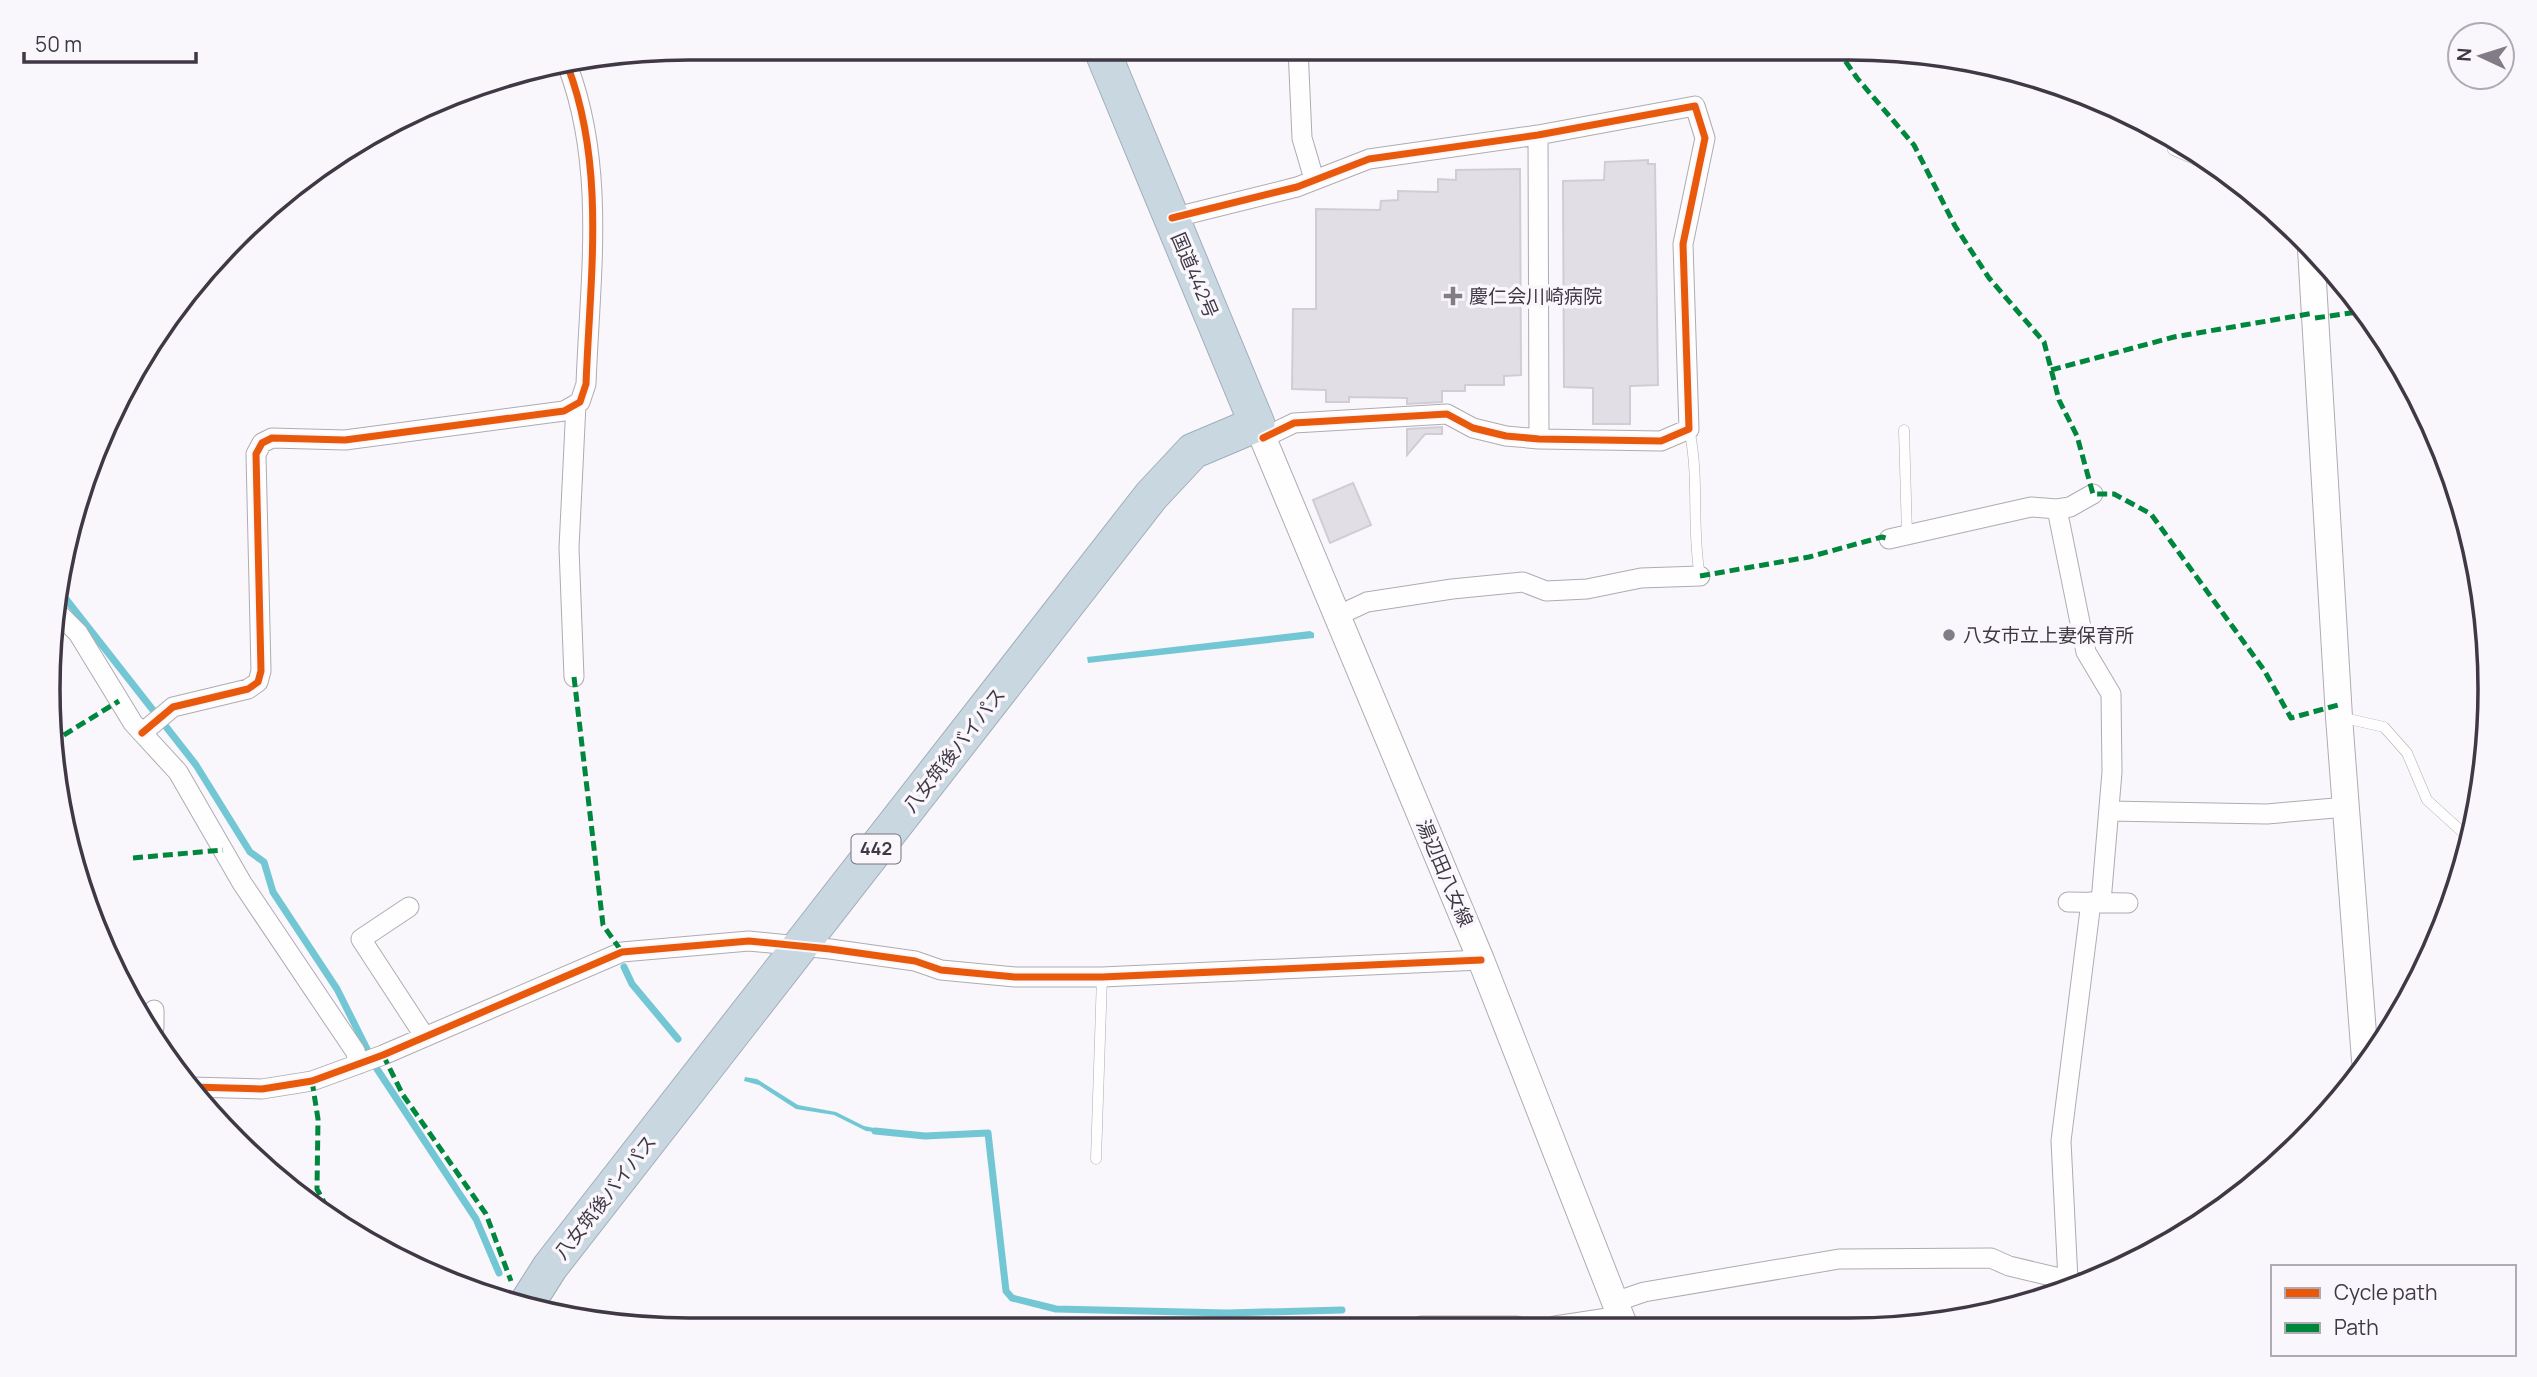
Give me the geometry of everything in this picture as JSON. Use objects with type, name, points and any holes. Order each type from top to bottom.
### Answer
[{"type":"highway","name":"国道442号","points":[[1106,60],[1260,431]]},
{"type":"highway","name":"八女筑後バイパス","points":[[531,1297],[550,1268],[1151,496],[1193,451],[1260,431]]},
{"type":"main road","points":[[2312,264],[2339,717],[2364,1048]]},
{"type":"main road","name":"湯辺田八女線","points":[[1260,431],[1481,960],[1620,1315]]},
{"type":"street","points":[[1299,60],[1302,138],[1314,179]]},
{"type":"street","points":[[570,71],[577,93],[594,186],[586,384],[576,404],[569,548],[574,677]]},
{"type":"street","points":[[1172,218],[1297,187],[1369,159],[1538,135],[1695,106],[1705,138],[1683,244],[1689,429],[1661,441],[1539,439],[1506,436],[1473,428],[1447,414],[1294,423],[1260,431]]},
{"type":"street","points":[[1538,135],[1539,439]]},
{"type":"street","points":[[142,733],[173,707],[248,689],[258,682],[261,671],[256,454],[262,443],[272,438],[345,439],[564,411],[576,404]]},
{"type":"street","points":[[1898,536],[2031,507],[2070,507],[2093,494]]},
{"type":"street","points":[[2057,509],[2086,652],[2111,694],[2109,811],[2061,1141],[2074,1276]]},
{"type":"street","points":[[1338,616],[1367,602],[1452,589],[1523,582],[1546,591],[1587,589],[1641,578],[1700,576]]},
{"type":"street","points":[[64,619],[78,633],[142,733],[178,772],[242,883],[355,1052],[367,1061]]},
{"type":"street","points":[[2109,811],[2267,814],[2346,807]]},
{"type":"street","points":[[2068,902],[2128,903]]},
{"type":"street","points":[[409,907],[361,939],[425,1037]]},
{"type":"street","points":[[203,1087],[261,1089],[312,1081],[425,1037],[622,952],[749,941],[802,945],[915,961],[941,970],[1015,977],[1102,977],[1481,960]]},
{"type":"street","points":[[1600,1318],[1620,1315],[1644,1292],[1839,1259],[1991,1258],[2009,1266],[2065,1279]]},
{"type":"lane","points":[[1689,429],[1695,453],[1696,554],[1700,576]]},
{"type":"lane","points":[[1898,536],[1904,430]]},
{"type":"lane","points":[[2339,717],[2384,727],[2407,753],[2427,800],[2461,830]]},
{"type":"lane","points":[[1096,1159],[1102,977]]},
{"type":"water","points":[[1310,631],[1314,633],[1314,638],[1088,663],[1087,657]]},
{"type":"water","points":[[745,1077],[757,1079],[798,1105],[836,1112],[864,1126],[884,1130],[884,1133],[866,1131],[834,1115],[796,1109],[759,1085],[744,1081]]},
{"type":"building","points":[[1648,160],[1648,164],[1655,164],[1658,385],[1630,386],[1630,424],[1593,424],[1593,388],[1564,387],[1563,181],[1604,180],[1605,162]]},
{"type":"building","points":[[1520,169],[1521,375],[1504,376],[1504,385],[1465,385],[1465,391],[1442,391],[1442,402],[1407,404],[1407,398],[1349,397],[1349,402],[1326,402],[1326,390],[1292,389],[1293,309],[1316,309],[1316,209],[1380,210],[1381,201],[1398,200],[1398,191],[1438,192],[1438,179],[1456,180],[1456,170]]},
{"type":"building","points":[[1442,427],[1442,434],[1425,434],[1407,455],[1407,429]]},
{"type":"building","points":[[1353,483],[1371,525],[1330,543],[1313,500]]},
{"type":"waterway","points":[[66,599],[196,765],[250,852],[264,862],[273,892],[337,989],[377,1069],[476,1219],[499,1273]]},
{"type":"waterway","points":[[624,967],[632,984],[678,1039]]},
{"type":"waterway","points":[[875,1131],[925,1136],[988,1133],[1006,1291],[1012,1298],[1056,1309],[1227,1313],[1342,1310]]},
{"type":"marked path","points":[[1845,60],[1914,145],[1955,226],[1989,278],[2044,342],[2059,400],[2077,436],[2093,494],[2114,494],[2151,514],[2264,670],[2291,718],[2338,705]]},
{"type":"marked path","points":[[2051,370],[2174,337],[2314,313]]},
{"type":"marked path","points":[[2315,318],[2353,313]]},
{"type":"marked path","points":[[1700,576],[1809,557],[1882,537],[1889,539]]},
{"type":"marked path","points":[[574,677],[603,925],[622,952]]},
{"type":"marked path","points":[[62,736],[119,701]]},
{"type":"marked path","points":[[133,858],[223,850]]},
{"type":"marked path","points":[[383,1055],[403,1095],[486,1214],[511,1281]]},
{"type":"marked path","points":[[312,1081],[318,1119],[317,1189],[323,1200]]},
{"type":"cycle path","points":[[142,733],[173,707],[248,689],[258,682],[261,671],[256,454],[262,443],[272,438],[345,440],[564,411],[580,402],[586,384],[593,224],[587,144],[580,105],[569,71]]},
{"type":"cycle path","points":[[1172,218],[1297,187],[1369,159],[1538,135],[1695,106],[1705,138],[1683,244],[1689,429],[1661,441],[1539,439],[1506,436],[1473,428],[1447,414],[1294,423],[1263,438]]},
{"type":"cycle path","points":[[203,1087],[262,1089],[312,1081],[383,1055],[622,952],[749,941],[915,961],[941,970],[1015,977],[1102,977],[1481,960]]},
{"type":"place","name":"慶仁会川崎病院","points":[[1453,296]]},
{"type":"place","name":"八女市立上妻保育所","points":[[1949,635]]}]
